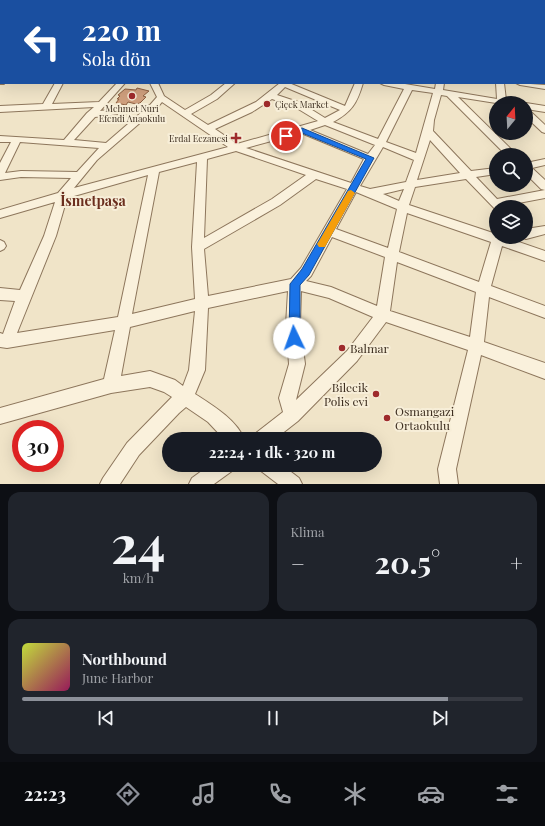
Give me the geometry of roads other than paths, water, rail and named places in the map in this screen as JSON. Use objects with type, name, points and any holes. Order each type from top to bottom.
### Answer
[{"type":"street","points":[[46,107],[58,84]]},
{"type":"street","points":[[67,142],[90,115],[120,84]]},
{"type":"street","points":[[185,114],[214,97],[230,84]]},
{"type":"street","points":[[208,128],[257,106],[277,92],[284,84],[346,110]]},
{"type":"street","points":[[0,214],[302,130],[325,122],[346,110],[355,95],[359,84]]},
{"type":"street","points":[[390,84],[409,87],[439,87],[449,93],[505,148]]},
{"type":"street","points":[[500,84],[504,96]]},
{"type":"street","points":[[526,84],[545,87]]},
{"type":"street","points":[[292,415],[287,398],[297,364],[293,325],[295,284],[306,272],[370,158],[381,143],[409,87]]},
{"type":"street","points":[[271,432],[292,415],[352,356],[383,315],[392,255],[403,207],[412,184],[428,132],[428,123],[439,87]]},
{"type":"street","points":[[4,340],[50,236],[62,196],[78,175],[107,146],[153,107],[157,90],[185,114],[236,148],[370,193],[403,207],[489,233]]},
{"type":"street","points":[[449,93],[489,99]]},
{"type":"street","points":[[271,96],[298,105],[325,122],[419,158]]},
{"type":"street","points":[[0,109],[101,104]]},
{"type":"street","points":[[90,115],[153,107]]},
{"type":"street","points":[[533,107],[545,109]]},
{"type":"street","points":[[533,119],[545,130]]},
{"type":"street","points":[[302,130],[370,158]]},
{"type":"street","points":[[428,132],[492,200]]},
{"type":"street","points":[[0,139],[67,142],[107,146]]},
{"type":"street","points":[[0,173],[17,139]]},
{"type":"street","points":[[109,484],[133,449],[173,407],[186,397],[197,370],[202,303],[198,247],[202,157]]},
{"type":"street","points":[[533,165],[545,162]]},
{"type":"street","points":[[111,385],[154,170]]},
{"type":"street","points":[[370,193],[412,184],[489,172]]},
{"type":"street","points":[[0,178],[21,174],[78,175]]},
{"type":"street","points":[[533,174],[545,186]]},
{"type":"street","points":[[198,247],[276,202],[314,175]]},
{"type":"street","points":[[519,200],[545,194]]},
{"type":"street","points":[[533,233],[545,230]]},
{"type":"street","points":[[329,231],[545,312]]},
{"type":"street","points":[[448,484],[447,469],[476,347],[483,290],[502,244]]},
{"type":"street","points":[[518,244],[545,256]]},
{"type":"street","points":[[4,340],[124,322],[202,303],[295,284],[331,293],[383,315],[545,371]]},
{"type":"street","points":[[0,294],[24,296]]},
{"type":"street","points":[[0,416],[111,385],[150,379],[169,386],[186,397],[214,416],[229,432]]},
{"type":"street","points":[[198,484],[216,472]]},
{"type":"street","points":[[277,472],[293,484]]},
{"type":"place","name":"Mehmet Nuri Efendi Anaokulu","points":[[132,96]]},
{"type":"place","name":"Çiçek Market","points":[[267,104]]},
{"type":"place","name":"Erdal Eczanesi","points":[[236,138]]},
{"type":"place","name":"Balmar","points":[[342,348]]},
{"type":"place","name":"Bilecik Polis evi","points":[[376,394]]},
{"type":"place","name":"Osmangazi Ortaokulu","points":[[387,418]]},
{"type":"district","name":"İsmetpaşa","points":[[93,200]]}]
